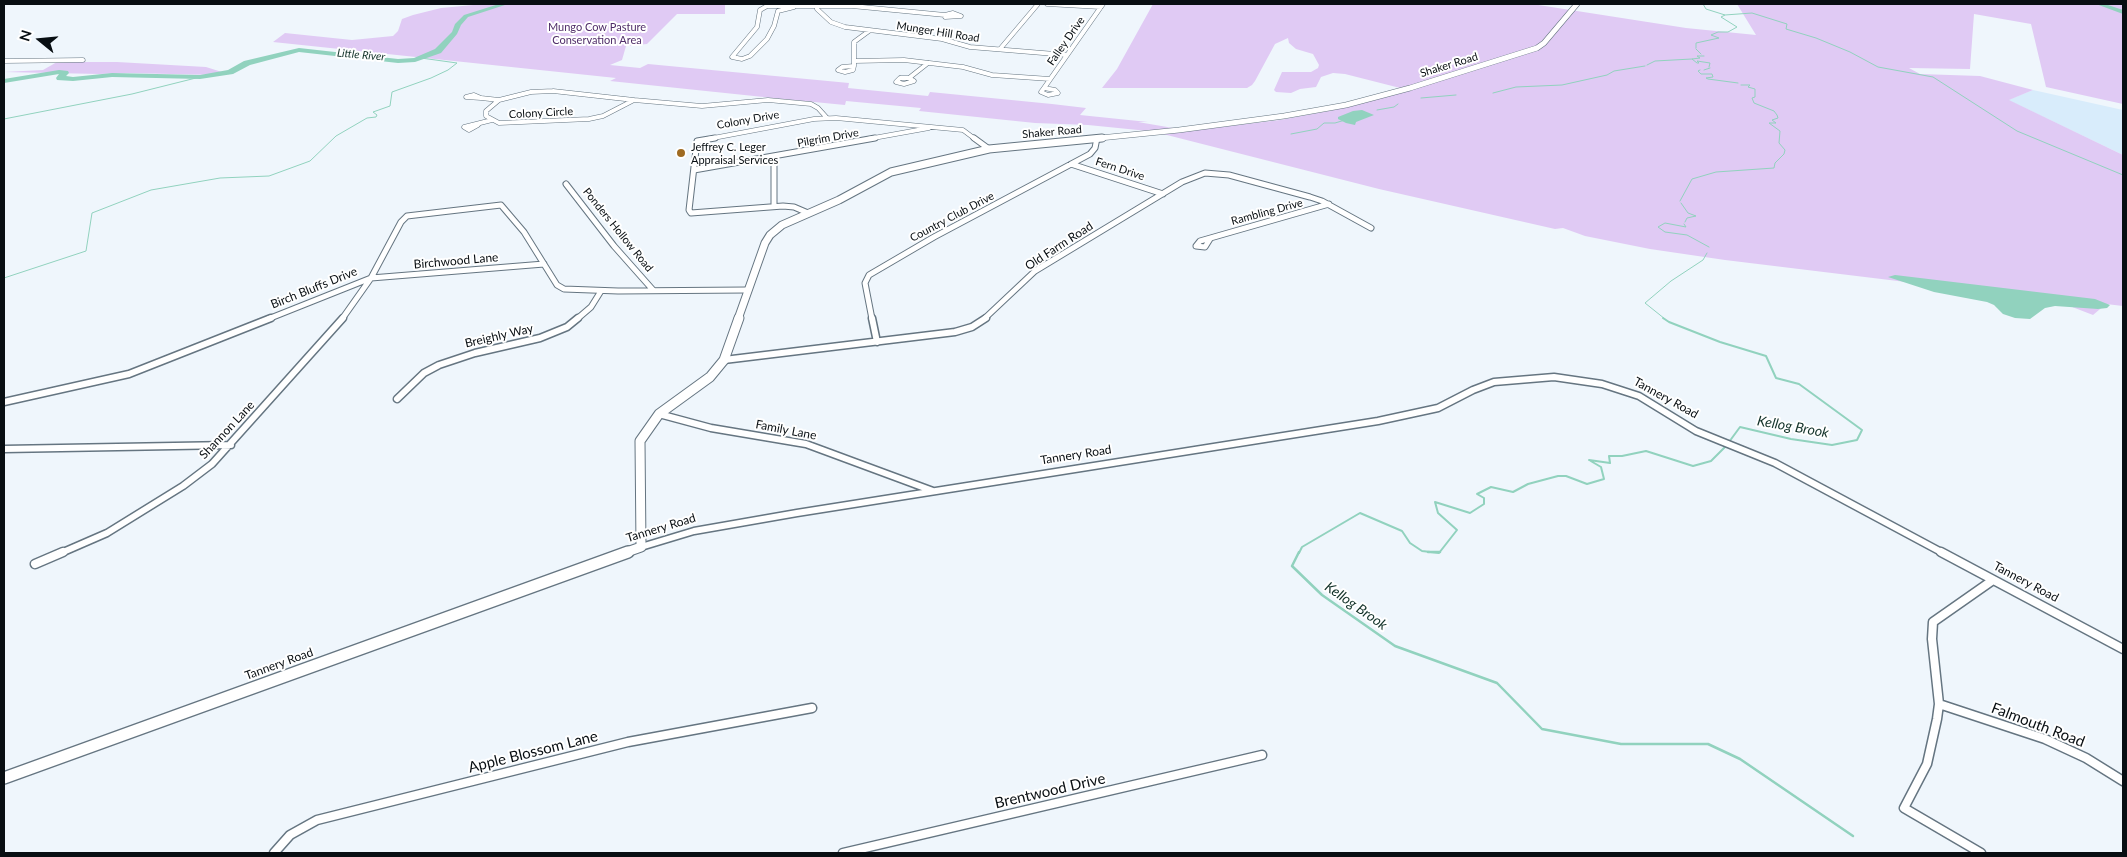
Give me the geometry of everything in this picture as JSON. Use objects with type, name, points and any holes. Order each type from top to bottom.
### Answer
[{"type":"street","points":[[1000,49],[1038,4]]},
{"type":"street","points":[[1046,4],[1102,6]]},
{"type":"street","name":"Shaker Road","points":[[641,548],[640,441],[659,414],[710,377],[724,360],[762,249],[770,235],[782,225],[839,200],[891,172],[989,148],[1097,138],[1284,116],[1320,110],[1410,88],[1537,48],[1544,43],[1577,4]]},
{"type":"street","points":[[778,11],[771,32],[761,45],[750,56],[742,59],[732,58],[732,55],[757,26],[761,8],[817,5],[945,15]]},
{"type":"street","name":"Munger Hill Road","points":[[817,5],[834,24],[936,38],[965,46],[1067,55]]},
{"type":"street","points":[[771,6],[776,7],[778,11]]},
{"type":"street","name":"Falley Drive","points":[[1044,88],[1102,6]]},
{"type":"street","points":[[778,11],[794,7]]},
{"type":"street","points":[[854,66],[854,42],[869,30]]},
{"type":"street","points":[[753,32],[771,32]]},
{"type":"street","points":[[854,61],[898,59],[963,67],[992,75],[1050,79]]},
{"type":"street","points":[[4,62],[82,60]]},
{"type":"street","points":[[910,78],[928,63]]},
{"type":"street","name":"Colony Circle","points":[[634,100],[613,112],[589,119],[511,124],[492,120],[486,116],[486,111],[499,100],[524,93],[543,91],[702,106],[750,100],[782,100],[814,105],[826,118]]},
{"type":"street","points":[[481,98],[499,100]]},
{"type":"street","name":"Colony Drive","points":[[808,213],[789,206],[774,206],[691,213],[689,210],[696,143],[699,139],[826,118],[966,131],[989,148]]},
{"type":"street","points":[[478,125],[492,120]]},
{"type":"street","name":"Pilgrim Drive","points":[[694,170],[935,127]]},
{"type":"street","name":"Country Club Drive","points":[[877,342],[865,283],[869,275],[934,237],[1093,151],[1097,138]]},
{"type":"street","points":[[774,156],[774,206]]},
{"type":"street","name":"Fern Drive","points":[[1071,164],[1163,194]]},
{"type":"street","name":"Old Farm Road","points":[[724,360],[955,332],[972,327],[983,320],[1035,271],[1197,175],[1219,173],[1284,190],[1329,204],[1371,228]]},
{"type":"street","name":"Ponders Hollow Road","points":[[566,184],[614,246],[653,290]]},
{"type":"street","name":"Rambling Drive","points":[[1210,239],[1329,204]]},
{"type":"street","name":"Birch Bluffs Drive","points":[[4,402],[129,374],[371,278],[401,222],[407,216],[502,205],[524,232],[557,285],[564,289],[747,290]]},
{"type":"street","name":"Birchwood Lane","points":[[371,278],[544,264]]},
{"type":"street","name":"Shannon Lane","points":[[35,564],[97,538],[196,478],[231,445],[342,318],[371,278]]},
{"type":"street","name":"Breighly Way","points":[[397,399],[424,373],[439,365],[468,355],[540,338],[567,327],[591,307],[601,290]]},
{"type":"street","name":"Tannery Road","points":[[4,778],[641,548],[694,531],[1420,413],[1445,405],[1484,385],[1500,381],[1537,377],[1589,382],[1627,391],[1644,399],[1696,431],[1775,464],[2123,650]]},
{"type":"street","name":"Family Lane","points":[[659,414],[711,428],[818,447],[934,491]]},
{"type":"street","points":[[4,449],[231,445]]},
{"type":"street","points":[[1981,853],[1904,808],[1927,764],[1933,744],[1939,704],[1932,639],[1934,622],[1993,580]]},
{"type":"street","name":"Falmouth Road","points":[[1939,704],[2046,739],[2086,758],[2123,781]]},
{"type":"street","name":"Apple Blossom Lane","points":[[274,853],[290,835],[317,820],[628,742],[812,708]]},
{"type":"street","name":"Brentwood Drive","points":[[843,853],[1262,754]]},
{"type":"shaded area","points":[[2033,90],[2123,110],[2123,155],[2008,100]]},
{"type":"shaded area","points":[[1362,110],[1374,115],[1356,122],[1355,125],[1338,119],[1338,117],[1353,111]]},
{"type":"shaded area","points":[[1895,275],[2095,299],[2110,305],[2107,308],[2098,309],[2055,306],[2045,308],[2030,319],[2015,318],[2003,314],[1994,305],[1987,302],[1934,292],[1888,277]]},
{"type":"green space","name":"Mungo Cow Pasture Conservation Area","points":[[484,4],[725,4],[725,14],[677,14],[647,44],[626,46],[622,60],[610,65],[640,68],[648,64],[849,83],[848,88],[928,96],[930,92],[1052,104],[1086,108],[1080,115],[1148,122],[1138,122],[1173,128],[1148,131],[1088,125],[1035,123],[919,111],[921,108],[846,101],[845,105],[610,81],[616,78],[273,42],[285,33],[352,40],[393,36],[398,31],[402,19],[413,15],[441,8]]},
{"type":"green space","points":[[1153,4],[1532,4],[1686,28],[1756,35],[1737,4],[2123,4],[2123,104],[2046,87],[2031,24],[1974,14],[1970,69],[1909,68],[1920,74],[1980,76],[2033,90],[2009,100],[2123,155],[2123,306],[2106,304],[2093,315],[2054,300],[1725,260],[1650,249],[1585,236],[1563,228],[1555,229],[1379,189],[1163,134],[1280,120],[1334,110],[1408,90],[1345,74],[1333,73],[1321,77],[1316,87],[1300,89],[1291,93],[1276,92],[1274,90],[1282,72],[1311,72],[1318,68],[1319,65],[1313,54],[1296,49],[1289,43],[1288,38],[1275,44],[1255,81],[1247,88],[1102,88],[1117,69]]},
{"type":"green space","points":[[57,62],[117,62],[206,67],[225,73],[214,75],[4,72],[43,70]]},
{"type":"waterway","name":"Little River","points":[[4,81],[59,72],[65,73],[60,78],[73,79],[112,75],[200,77],[230,72],[247,63],[299,50],[398,61],[415,60],[438,51],[455,33],[458,24],[466,16],[505,4]]},
{"type":"waterway","name":"Kellog Brook","points":[[1703,4],[1706,9],[1725,15]]},
{"type":"waterway","points":[[2099,4],[2123,12]]},
{"type":"waterway","points":[[1725,15],[1752,13],[1787,24],[1786,29],[1816,38],[1850,52],[1878,67],[1933,77],[2017,131],[2123,175]]},
{"type":"waterway","name":"Kellog Brook","points":[[1696,48],[1696,43],[1719,38],[1711,35],[1718,32],[1728,32],[1737,27],[1721,17],[1725,15]]},
{"type":"waterway","name":"Kellog Brook","points":[[1696,49],[1701,54]]},
{"type":"waterway","name":"Kellog Brook","points":[[1692,59],[1700,58],[1697,56],[1704,56]]},
{"type":"waterway","points":[[4,278],[86,251],[92,213],[151,190],[220,178],[269,176],[310,161],[336,136],[367,118],[376,117],[377,115],[373,112],[390,106],[392,92],[431,78],[448,70],[457,63],[421,58]]},
{"type":"waterway","points":[[1647,65],[1655,61],[1692,59]]},
{"type":"waterway","name":"Kellog Brook","points":[[1692,59],[1697,63],[1699,63],[1697,61],[1710,63],[1709,67]]},
{"type":"waterway","points":[[1493,93],[1516,87],[1562,85],[1607,75],[1614,71],[1645,66]]},
{"type":"waterway","name":"Kellog Brook","points":[[1704,70],[1710,68]]},
{"type":"waterway","name":"Kellog Brook","points":[[1700,70],[1698,71],[1701,74],[1712,74],[1713,77],[1706,78],[1708,79],[1738,83]]},
{"type":"waterway","name":"Little River","points":[[4,119],[132,94],[200,77]]},
{"type":"waterway","name":"Kellog Brook","points":[[1680,201],[1692,179],[1716,172],[1774,168],[1775,163],[1784,154],[1785,150],[1779,143],[1780,131],[1769,123],[1776,123],[1772,120],[1778,118],[1777,115],[1774,111],[1754,103],[1752,98],[1755,97],[1755,89],[1748,87],[1750,85],[1741,85]]},
{"type":"waterway","points":[[1421,98],[1456,95]]},
{"type":"waterway","points":[[1377,110],[1394,107],[1398,104]]},
{"type":"waterway","points":[[1291,134],[1317,129],[1324,123],[1335,123],[1345,120]]},
{"type":"waterway","name":"Kellog Brook","points":[[1681,203],[1688,213],[1696,216],[1687,218],[1685,222]]},
{"type":"waterway","name":"Kellog Brook","points":[[1684,224],[1686,227],[1665,223],[1658,227],[1665,232],[1687,235],[1709,247]]},
{"type":"waterway","name":"Kellog Brook","points":[[1665,319],[1645,303],[1671,281],[1703,260],[1707,253]]},
{"type":"waterway","name":"Kellog Brook","points":[[1663,318],[1720,342],[1766,356],[1776,378],[1799,384],[1862,430],[1857,440],[1832,445],[1791,439],[1740,427],[1729,442]]},
{"type":"waterway","name":"Kellog Brook","points":[[1440,552],[1457,530],[1438,513],[1435,502],[1470,513],[1484,504],[1484,498],[1477,494],[1491,487],[1513,492],[1528,484],[1558,476],[1566,476],[1587,484],[1604,479],[1601,467],[1589,460],[1610,463],[1609,456],[1622,456],[1646,451],[1693,466],[1711,461],[1726,446]]},
{"type":"waterway","name":"Kellog Brook","points":[[1299,553],[1302,547],[1360,513],[1402,531],[1410,543],[1422,551],[1430,552]]},
{"type":"waterway","name":"Kellog Brook","points":[[1299,552],[1292,566],[1322,595],[1395,646],[1497,683],[1542,729],[1621,744],[1708,744],[1740,759],[1853,836]]},
{"type":"waterway","name":"Kellog Brook","points":[[1430,552],[1440,552]]},
{"type":"waterway","name":"Kellog Brook","points":[[1430,552],[1440,552]]},
{"type":"place","name":"Jeffrey C. Leger Appraisal Services","points":[[681,153]]}]
